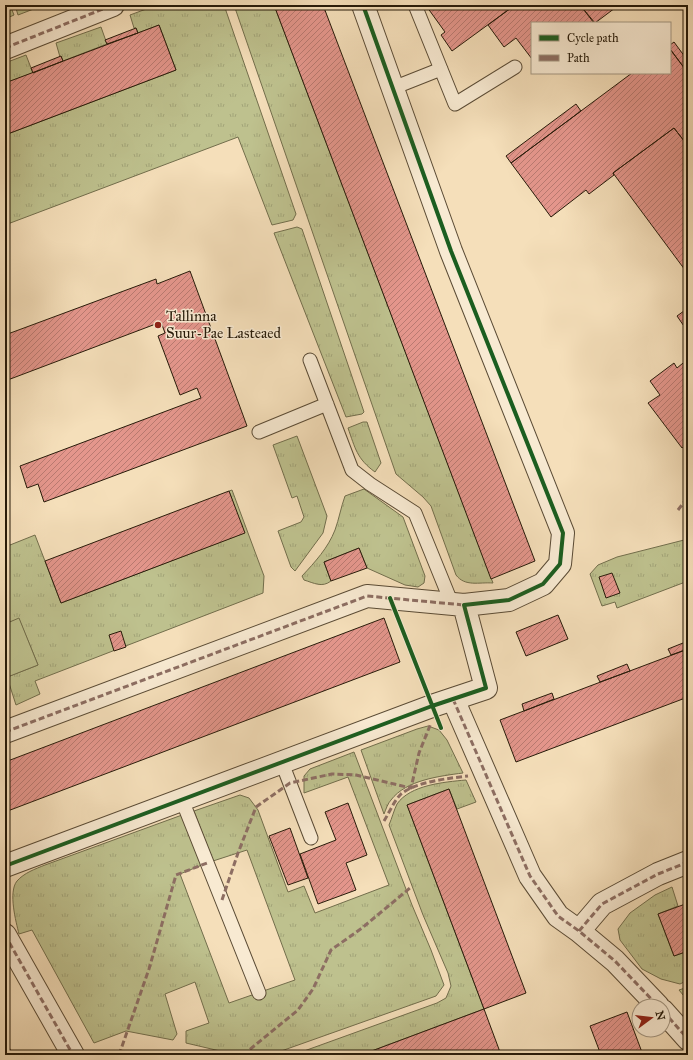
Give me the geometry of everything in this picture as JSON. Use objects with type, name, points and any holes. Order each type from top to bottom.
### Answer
[{"type":"street","points":[[5,48],[113,5]]},
{"type":"street","points":[[5,732],[368,596],[458,605],[510,600],[543,584],[560,564],[563,532],[451,251],[363,5]]},
{"type":"street","points":[[5,866],[486,688],[458,605]]},
{"type":"street","points":[[453,699],[530,876],[558,916],[579,931],[615,961],[650,998]]},
{"type":"street","points":[[579,931],[602,904],[658,874],[688,862]]},
{"type":"street","points":[[5,935],[73,1055]]},
{"type":"street","points":[[671,1020],[688,1039]]},
{"type":"lane","points":[[415,5],[455,104],[515,67]]},
{"type":"lane","points":[[393,88],[441,69]]},
{"type":"lane","points":[[310,360],[352,470],[370,484],[415,513],[458,605]]},
{"type":"lane","points":[[259,432],[327,404]]},
{"type":"lane","points":[[282,763],[311,838]]},
{"type":"lane","points":[[182,800],[259,993]]},
{"type":"green space","points":[[5,5],[10,5],[14,15],[5,19]]},
{"type":"green space","points":[[15,5],[44,5],[18,15]]},
{"type":"green space","points":[[157,5],[224,5],[296,214],[293,220],[272,225],[238,137],[5,225],[5,135],[176,70],[159,25],[138,33],[136,28],[134,28],[130,15]]},
{"type":"green space","points":[[234,5],[274,5],[493,583],[468,583],[456,575],[431,506],[423,497],[396,474]]},
{"type":"green space","points":[[101,27],[107,44],[63,61],[61,56],[60,57],[56,43]]},
{"type":"green space","points":[[26,55],[33,73],[5,83],[5,63]]},
{"type":"green space","points":[[297,227],[302,229],[364,412],[362,414],[346,417],[274,233]]},
{"type":"green space","points":[[363,422],[367,422],[381,463],[375,472],[360,458],[348,428]]},
{"type":"green space","points":[[297,436],[327,516],[323,533],[295,571],[291,567],[278,531],[301,522],[304,517],[297,496],[292,498],[273,445]]},
{"type":"green space","points":[[364,489],[403,517],[425,576],[424,583],[418,587],[405,585],[367,568],[359,548],[324,562],[331,581],[328,583],[321,585],[304,580],[302,576],[321,554],[332,537],[345,496]]},
{"type":"green space","points":[[232,490],[264,576],[263,593],[35,681],[40,694],[16,705],[7,677],[38,665],[19,619],[5,624],[5,547],[35,535],[61,603],[244,533],[229,491]]},
{"type":"green space","points":[[688,539],[688,581],[617,608],[615,602],[602,606],[590,574],[598,565],[617,557]]},
{"type":"green space","points":[[19,618],[38,665],[5,678],[5,624]]},
{"type":"green space","points":[[428,726],[439,730],[447,740],[463,773],[414,783],[397,793],[390,801],[384,814],[361,750]]},
{"type":"green space","points":[[354,752],[444,985],[436,996],[270,1055],[237,1055],[186,1043],[186,1031],[209,1023],[195,982],[165,994],[177,1034],[173,1040],[126,1031],[94,1043],[32,930],[19,934],[13,899],[14,886],[17,881],[26,873],[41,867],[182,815],[202,865],[180,874],[229,1003],[295,980],[247,850],[213,861],[194,811],[240,795],[249,798],[258,810],[288,892],[304,886],[315,913],[389,885],[348,777],[304,793],[304,776],[310,769]]},
{"type":"green space","points":[[466,780],[476,802],[457,809],[449,789],[407,805],[484,1009],[361,1055],[293,1055],[437,1003],[446,998],[451,986],[448,973],[423,915],[389,825],[397,804],[410,793],[438,783]]},
{"type":"green space","points":[[672,887],[678,906],[658,914],[674,956],[688,951],[688,980],[680,984],[661,979],[642,969],[620,940],[618,929],[630,913],[655,895]]},
{"type":"green space","points":[[688,987],[688,1001],[679,990]]},
{"type":"building","points":[[274,5],[323,5],[535,561],[491,579]]},
{"type":"building","points":[[430,5],[515,5],[452,51],[441,35],[445,32],[427,7]]},
{"type":"building","points":[[515,5],[580,5],[593,22],[531,22],[531,58],[516,38],[504,47],[488,25]]},
{"type":"building","points":[[580,5],[619,5],[596,22],[594,22]]},
{"type":"building","points":[[159,25],[176,70],[5,135],[5,83]]},
{"type":"building","points":[[136,28],[138,33],[107,44],[105,40]]},
{"type":"building","points":[[674,42],[688,61],[688,73],[671,50],[671,44]]},
{"type":"building","points":[[671,50],[688,73],[688,146],[674,128],[613,173],[614,175],[589,194],[586,190],[551,217],[511,163],[631,74],[671,74]]},
{"type":"building","points":[[61,56],[63,61],[33,73],[31,68]]},
{"type":"building","points":[[576,104],[581,111],[511,163],[506,156]]},
{"type":"building","points":[[674,128],[688,146],[688,274],[613,173]]},
{"type":"building","points":[[190,271],[247,426],[44,502],[38,484],[27,488],[20,466],[201,398],[197,388],[180,395],[158,336],[165,333],[161,322],[5,381],[5,335],[156,279],[157,284]]},
{"type":"building","points":[[688,308],[688,332],[677,316]]},
{"type":"building","points":[[688,359],[688,443],[682,448],[648,403],[660,395],[650,381],[674,363],[677,368]]},
{"type":"building","points":[[229,491],[245,533],[61,603],[45,561]]},
{"type":"building","points":[[359,548],[367,568],[331,581],[324,562]]},
{"type":"building","points":[[612,573],[620,593],[606,598],[599,577]]},
{"type":"building","points":[[558,615],[568,639],[526,656],[516,632]]},
{"type":"building","points":[[384,618],[400,662],[5,812],[5,762]]},
{"type":"building","points":[[121,631],[126,647],[114,651],[109,635]]},
{"type":"building","points":[[688,641],[688,649],[671,655],[668,649]]},
{"type":"building","points":[[688,649],[688,697],[516,762],[500,720]]},
{"type":"building","points":[[627,664],[630,671],[600,682],[597,676]]},
{"type":"building","points":[[552,693],[554,699],[524,711],[522,704]]},
{"type":"building","points":[[449,789],[526,993],[484,1009],[407,805]]},
{"type":"building","points":[[348,803],[367,855],[346,863],[356,890],[318,904],[300,854],[336,840],[325,812]]},
{"type":"building","points":[[290,828],[308,878],[288,885],[269,836]]},
{"type":"building","points":[[688,903],[688,951],[674,956],[658,914]]},
{"type":"building","points":[[484,1009],[500,1052],[491,1055],[361,1055]]},
{"type":"building","points":[[627,1012],[631,1023],[631,1038],[637,1038],[643,1055],[601,1055],[590,1026]]},
{"type":"building","points":[[5,1036],[12,1055],[5,1055]]},
{"type":"marked path","points":[[5,48],[113,5]]},
{"type":"marked path","points":[[678,510],[688,497]]},
{"type":"marked path","points":[[5,732],[367,596],[464,605]]},
{"type":"marked path","points":[[453,699],[530,876],[558,916],[579,931],[615,961],[650,998]]},
{"type":"marked path","points":[[222,900],[256,807],[290,783],[332,774],[356,775],[411,788],[419,753],[431,723]]},
{"type":"marked path","points":[[384,821],[398,797],[407,790],[433,781],[468,776]]},
{"type":"marked path","points":[[579,931],[602,904],[658,874],[688,862]]},
{"type":"marked path","points":[[119,1055],[149,969],[176,875],[207,863]]},
{"type":"marked path","points":[[243,1055],[298,1010],[313,989],[331,950],[362,928],[410,888]]},
{"type":"marked path","points":[[5,935],[73,1055]]},
{"type":"marked path","points":[[671,1020],[688,1039]]},
{"type":"cycle path","points":[[5,866],[432,706],[486,688],[464,605],[509,600],[543,584],[560,564],[563,533],[451,251],[363,5]]},
{"type":"cycle path","points":[[390,598],[441,728]]},
{"type":"place","name":"Tallinna Suur-Pae Lasteaed","points":[[158,325]]}]
